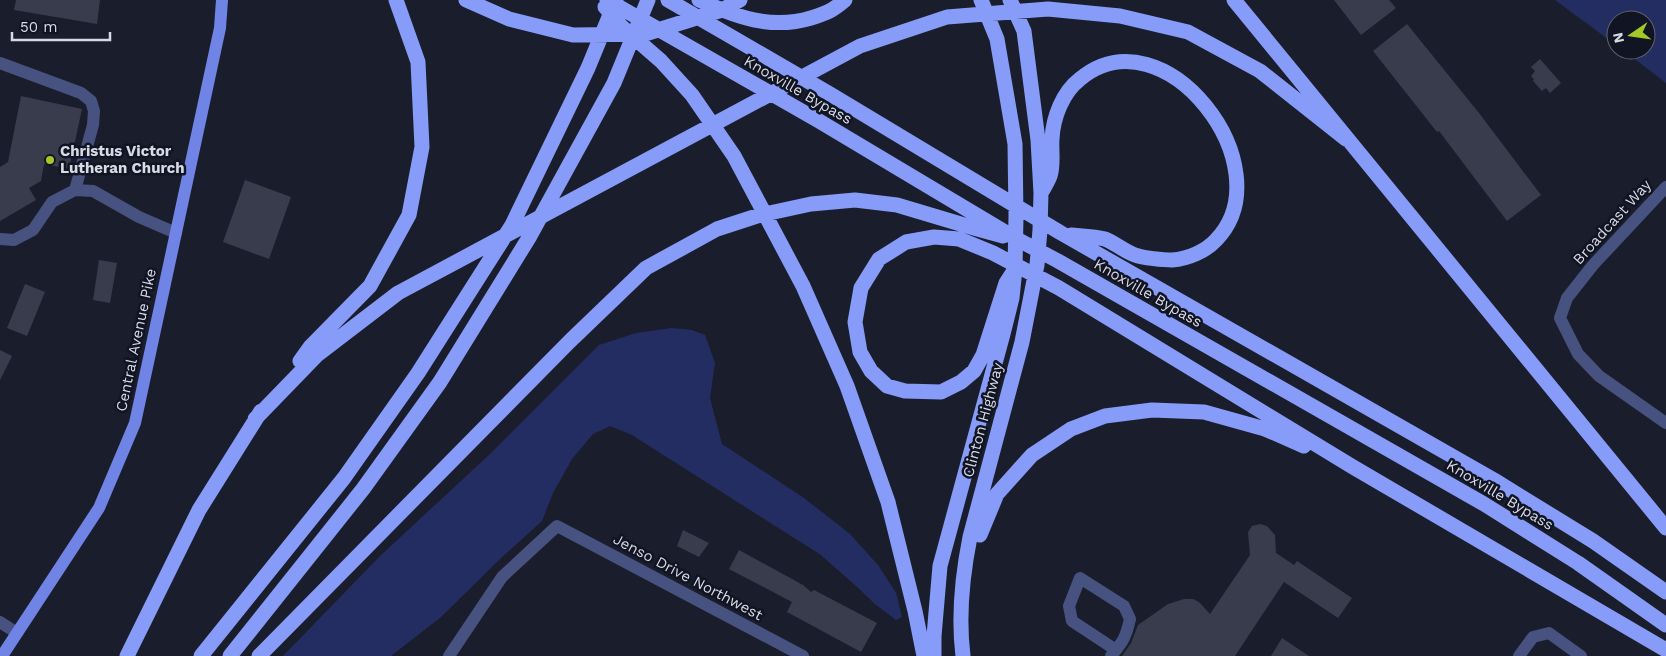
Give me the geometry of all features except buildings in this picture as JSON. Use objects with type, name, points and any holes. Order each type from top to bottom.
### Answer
[{"type":"highway","points":[[127,656],[199,510],[255,419],[310,347],[370,286],[409,215],[422,147],[418,62],[396,0]]},
{"type":"highway","points":[[466,0],[509,20],[573,36],[644,34],[722,10],[740,0]]},
{"type":"highway","points":[[599,0],[622,27],[661,61],[692,95],[734,156],[810,302],[847,386],[888,502],[924,656]]},
{"type":"highway","name":"Knoxville Bypass","points":[[607,0],[827,126],[992,228],[1058,261],[1484,504],[1578,563],[1666,625]]},
{"type":"highway","points":[[201,656],[344,478],[418,373],[512,225],[588,68],[616,0]]},
{"type":"highway","points":[[230,656],[363,489],[440,382],[530,236],[614,83],[648,0]]},
{"type":"highway","points":[[700,0],[727,12],[763,22],[795,23],[832,11],[845,0]]},
{"type":"highway","points":[[934,656],[940,566],[1004,334],[1012,298],[1015,270],[1015,144],[997,39],[981,0]]},
{"type":"highway","points":[[1010,0],[1024,31],[1038,140],[1041,193]]},
{"type":"highway","points":[[1234,0],[1666,528]]},
{"type":"highway","name":"Knoxville Bypass","points":[[673,1],[1061,233],[1494,480],[1593,541],[1666,592]]},
{"type":"highway","points":[[255,419],[317,355],[398,293],[860,46],[947,17],[1048,9],[1120,16],[1188,32],[1260,71],[1346,139]]},
{"type":"highway","points":[[1041,193],[1051,175],[1052,136],[1056,114],[1068,92],[1080,78],[1097,69],[1114,63],[1149,64],[1186,85],[1216,119],[1234,163],[1237,185],[1236,202],[1225,232],[1211,246],[1191,256],[1172,260],[1136,255],[1105,239],[1061,233]]},
{"type":"highway","name":"Clinton Highway","points":[[963,656],[961,593],[964,569],[1022,342],[1037,265],[1041,193]]},
{"type":"highway","points":[[259,656],[570,341],[646,268],[717,229],[760,214],[811,204],[855,200],[896,205],[992,228]]},
{"type":"highway","points":[[1015,270],[1006,283],[983,355],[974,371],[961,382],[941,392],[905,391],[887,386],[871,371],[860,352],[855,322],[861,288],[879,259],[906,242],[934,237],[959,239],[993,253],[1059,288],[1353,467],[1666,650]]},
{"type":"highway","points":[[964,569],[974,555],[983,525],[998,494],[1032,455],[1072,429],[1105,416],[1152,410],[1204,412],[1265,429],[1353,467]]},
{"type":"main road","name":"Central Avenue Pike","points":[[2,656],[99,508],[135,423],[220,28],[222,0]]},
{"type":"street","points":[[0,63],[81,93],[91,101],[94,112],[93,125],[75,190]]},
{"type":"street","name":"Broadcast Way","points":[[1666,187],[1593,265],[1567,298],[1560,318],[1578,354],[1599,376],[1666,424]]},
{"type":"street","points":[[0,239],[14,240],[33,230],[52,202],[75,190],[93,191],[139,218],[176,233]]},
{"type":"street","name":"Jenso Drive Northwest","points":[[448,656],[502,577],[557,526],[803,656]]},
{"type":"street","points":[[1080,578],[1124,606],[1130,619],[1126,637],[1114,653],[1072,621],[1069,606],[1080,578]]},
{"type":"street","points":[[0,622],[17,633]]},
{"type":"street","points":[[1520,656],[1533,637],[1549,633],[1581,656]]},
{"type":"shaded area","points":[[1555,0],[1666,0],[1666,83],[1636,60],[1656,60],[1656,10],[1606,10],[1606,38]]},
{"type":"shaded area","points":[[672,328],[692,330],[705,335],[715,363],[710,398],[722,444],[804,498],[850,534],[878,565],[896,593],[902,617],[896,620],[875,604],[821,555],[632,435],[610,426],[593,434],[572,459],[553,493],[542,521],[441,617],[391,656],[283,656],[380,556],[490,454],[599,345],[636,333]]},
{"type":"place","name":"Christus Victor Lutheran Church","points":[[50,160]]}]
